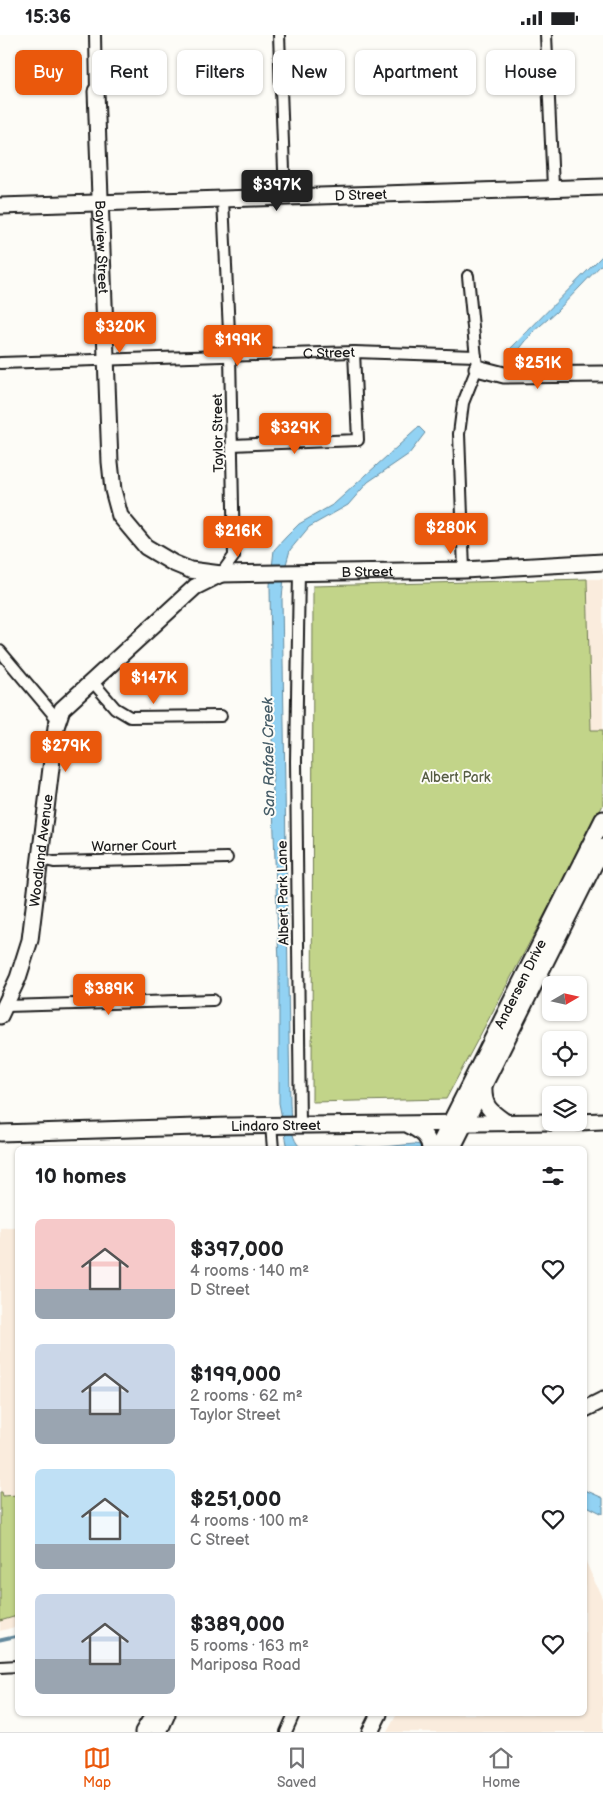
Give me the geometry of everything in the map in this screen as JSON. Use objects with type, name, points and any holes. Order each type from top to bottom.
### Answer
[{"type":"street","name":"Bayview Street","points":[[95,35],[95,50]]},
{"type":"street","points":[[279,35],[285,197]]},
{"type":"street","points":[[546,35],[553,187]]},
{"type":"street","name":"Bayview Street","points":[[96,95],[110,462],[113,490],[120,516],[149,550],[190,570],[221,574]]},
{"type":"street","name":"D Street","points":[[0,206],[553,187],[603,187]]},
{"type":"street","name":"Taylor Street","points":[[221,574],[234,556],[230,355],[223,199]]},
{"type":"street","points":[[464,569],[459,434],[462,403],[477,362],[468,276]]},
{"type":"street","points":[[232,445],[358,440],[354,352]]},
{"type":"street","name":"C Street","points":[[0,363],[354,352],[477,362],[504,375],[603,374]]},
{"type":"street","name":"B Street","points":[[221,574],[464,569],[603,562]]},
{"type":"street","name":"Albert Park Lane","points":[[298,1125],[296,761],[299,571]]},
{"type":"street","name":"Woodland Avenue","points":[[3,1011],[18,978],[30,940],[58,720],[64,705],[195,587],[221,574]]},
{"type":"street","points":[[0,651],[5,664],[58,720]]},
{"type":"street","points":[[92,681],[115,708],[130,717],[221,716]]},
{"type":"street","name":"Andersen Drive","points":[[441,1145],[603,819]]},
{"type":"street","name":"Andersen Drive","points":[[441,1145],[465,1123],[603,847]]},
{"type":"street","name":"Warner Court","points":[[41,859],[54,862],[227,858]]},
{"type":"street","points":[[3,1011],[213,1000]]},
{"type":"street","points":[[484,1086],[486,1105],[491,1112],[507,1123]]},
{"type":"street","points":[[587,1121],[603,1121]]},
{"type":"street","name":"Lindaro Street","points":[[0,1133],[275,1125],[542,1122]]},
{"type":"street","points":[[273,1146],[275,1125]]},
{"type":"street","points":[[409,1125],[441,1145]]},
{"type":"street","points":[[587,1408],[603,1400]]},
{"type":"street","points":[[0,1667],[15,1666]]},
{"type":"street","points":[[143,1732],[153,1716]]},
{"type":"street","points":[[159,1732],[166,1716]]},
{"type":"street","points":[[286,1732],[293,1716]]},
{"type":"street","points":[[370,1732],[378,1716]]},
{"type":"shaded area","points":[[587,579],[603,579],[603,730],[591,730]]},
{"type":"shaded area","points":[[15,1227],[15,1627],[0,1631],[0,1228]]},
{"type":"shaded area","points":[[587,1564],[603,1600],[603,1732],[387,1732],[396,1716],[587,1716]]},
{"type":"green space","name":"Albert Park","points":[[587,579],[591,730],[603,730],[603,805],[446,1099],[312,1102],[313,586]]},
{"type":"green space","points":[[0,1492],[2,1492],[3,1496],[15,1495],[15,1617],[0,1621]]},
{"type":"water","points":[[603,255],[603,263],[556,312],[533,332],[514,356],[508,351]]},
{"type":"water","points":[[419,427],[425,433],[409,454],[368,482],[348,505],[309,527],[290,550],[285,568],[282,598],[290,1103],[293,1135],[299,1146],[287,1146],[279,1103],[279,964],[273,807],[270,585],[274,550],[299,524],[334,504]]},
{"type":"water","points":[[414,1144],[428,1146],[394,1146]]},
{"type":"water","points":[[587,1491],[603,1498],[603,1514],[587,1506]]},
{"type":"waterway","points":[[0,1640],[15,1637]]},
{"type":"water label","name":"San Rafael Creek","points":[[269,757]]}]
